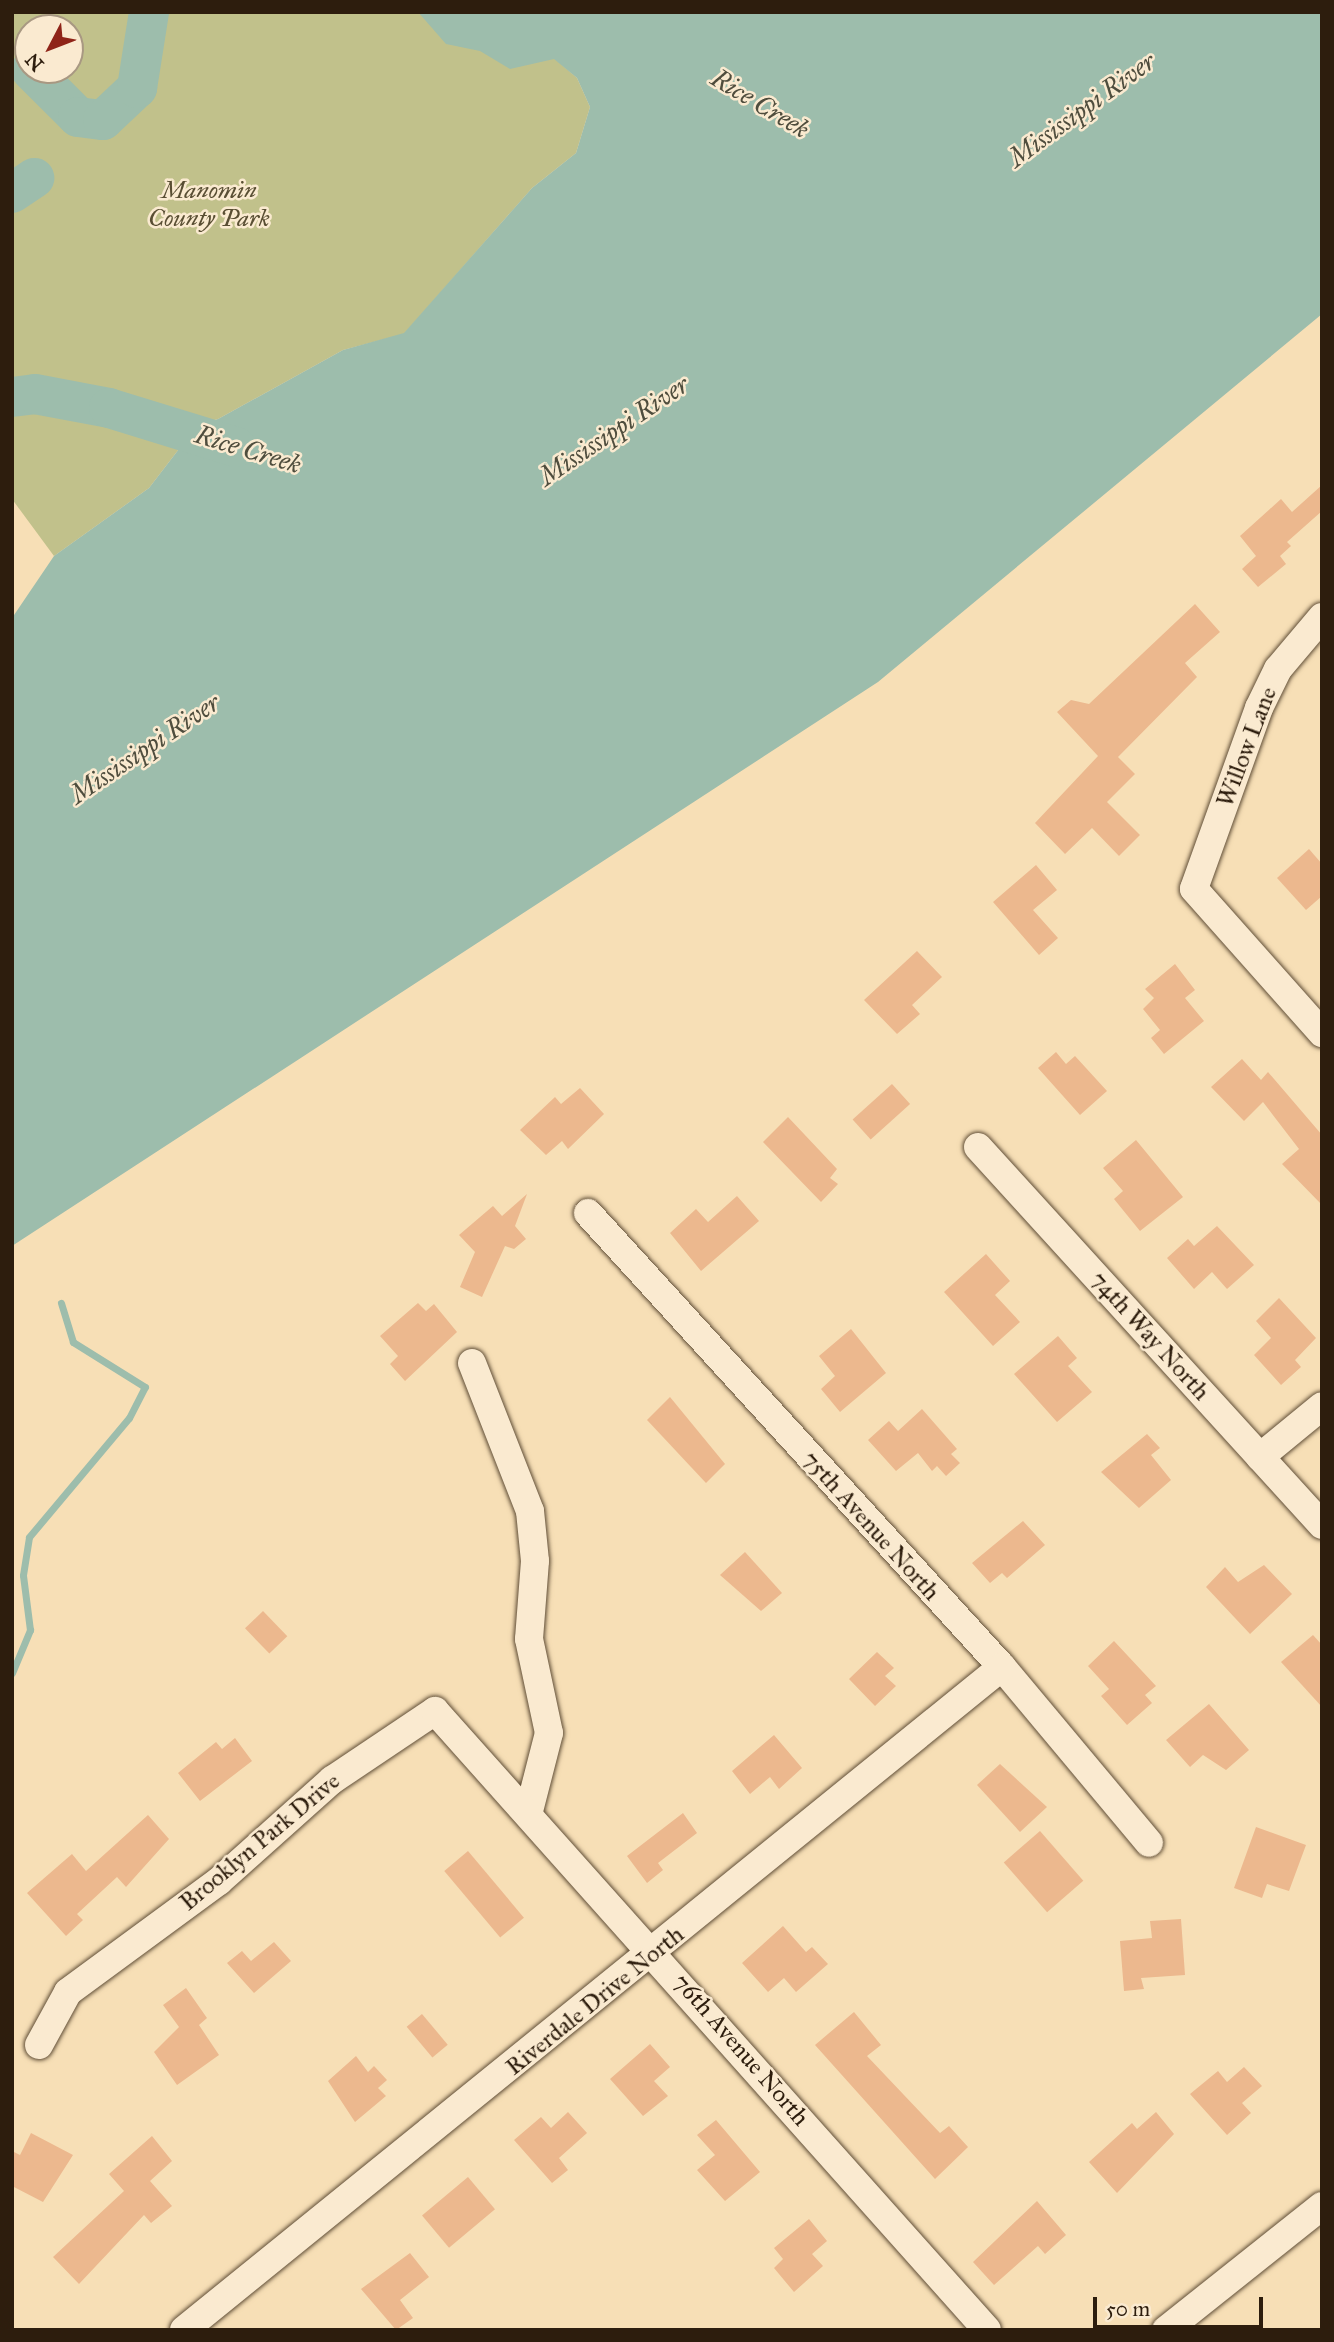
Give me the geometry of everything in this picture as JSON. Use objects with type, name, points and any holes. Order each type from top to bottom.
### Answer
[{"type":"street","name":"Willow Lane","points":[[1322,618],[1278,669],[1259,708],[1194,889],[1322,1033]]},
{"type":"street","name":"74th Way North","points":[[978,1147],[1322,1525]]},
{"type":"street","name":"75th Avenue North","points":[[588,1213],[1002,1667],[1149,1843]]},
{"type":"street","points":[[472,1363],[530,1511],[535,1561],[529,1639],[549,1733],[530,1811]]},
{"type":"street","points":[[1260,1457],[1322,1406]]},
{"type":"street","name":"Riverdale Drive North","points":[[184,2330],[656,1952],[1002,1667]]},
{"type":"street","name":"76th Avenue North","points":[[435,1711],[530,1811],[656,1952],[987,2330]]},
{"type":"street","name":"Brooklyn Park Drive","points":[[39,2045],[68,1992],[219,1881],[332,1780],[435,1711]]},
{"type":"street","points":[[1167,2330],[1322,2206]]},
{"type":"green space","name":"Manomin County Park","points":[[12,12],[565,12],[554,58],[577,78],[590,107],[576,153],[532,188],[404,334],[343,350],[218,419],[184,428],[182,445],[149,488],[54,556],[12,499]]},
{"type":"water","name":"Mississippi River","points":[[418,12],[1322,12],[1322,314],[878,682],[12,1246],[12,618],[54,556],[149,488],[182,445],[184,428],[218,419],[343,350],[404,333],[532,188],[576,153],[590,107],[577,78],[554,59],[510,69],[480,51],[446,44]]},
{"type":"building","points":[[1322,485],[1322,511],[1287,542],[1291,546],[1280,556],[1286,564],[1258,587],[1242,569],[1256,556],[1240,536],[1281,499],[1292,512]]},
{"type":"building","points":[[1195,604],[1220,632],[1185,663],[1197,677],[1118,757],[1135,774],[1107,802],[1140,835],[1119,856],[1092,828],[1065,854],[1035,823],[1098,756],[1057,712],[1071,700],[1089,704]]},
{"type":"building","points":[[1309,849],[1322,864],[1322,896],[1306,910],[1277,878]]},
{"type":"building","points":[[1036,865],[1057,890],[1033,910],[1058,938],[1039,955],[993,902]]},
{"type":"building","points":[[917,951],[942,977],[912,1005],[920,1014],[897,1034],[864,1000]]},
{"type":"building","points":[[1175,964],[1195,990],[1185,998],[1204,1021],[1164,1054],[1151,1038],[1160,1030],[1143,1009],[1154,998],[1145,989]]},
{"type":"building","points":[[1056,1052],[1066,1064],[1075,1056],[1107,1091],[1080,1115],[1038,1068]]},
{"type":"building","points":[[1242,1059],[1261,1080],[1268,1072],[1322,1135],[1322,1205],[1282,1164],[1299,1149],[1263,1102],[1244,1121],[1211,1087]]},
{"type":"building","points":[[892,1084],[910,1104],[871,1140],[853,1119]]},
{"type":"building","points":[[580,1088],[604,1114],[568,1149],[562,1141],[546,1155],[520,1130],[555,1097],[561,1104]]},
{"type":"building","points":[[788,1117],[837,1169],[830,1178],[838,1184],[821,1202],[763,1142]]},
{"type":"building","points":[[1136,1140],[1183,1197],[1140,1231],[1114,1199],[1123,1191],[1103,1168]]},
{"type":"building","points":[[527,1194],[515,1226],[526,1239],[514,1249],[505,1246],[482,1297],[460,1287],[475,1252],[459,1235],[493,1206],[502,1216]]},
{"type":"building","points":[[737,1196],[759,1221],[701,1271],[670,1233],[696,1209],[708,1222]]},
{"type":"building","points":[[1217,1226],[1254,1265],[1227,1289],[1212,1272],[1194,1289],[1167,1258],[1188,1239],[1194,1246]]},
{"type":"building","points":[[986,1254],[1010,1281],[995,1295],[1020,1322],[993,1346],[944,1292]]},
{"type":"building","points":[[1279,1298],[1316,1338],[1295,1360],[1301,1367],[1281,1385],[1254,1355],[1271,1338],[1256,1321]]},
{"type":"building","points":[[418,1303],[426,1311],[434,1304],[457,1332],[405,1381],[390,1364],[398,1356],[380,1336]]},
{"type":"building","points":[[851,1329],[886,1373],[840,1412],[821,1389],[835,1376],[819,1356]]},
{"type":"building","points":[[1058,1336],[1077,1358],[1068,1366],[1092,1392],[1057,1422],[1014,1374]]},
{"type":"building","points":[[670,1397],[725,1464],[706,1483],[647,1420]]},
{"type":"building","points":[[922,1409],[957,1449],[951,1454],[960,1463],[946,1476],[937,1466],[932,1471],[918,1453],[896,1471],[868,1440],[889,1421],[898,1431]]},
{"type":"building","points":[[1147,1434],[1160,1448],[1151,1455],[1171,1480],[1139,1508],[1101,1472]]},
{"type":"building","points":[[1023,1521],[1045,1545],[1007,1578],[1002,1573],[990,1583],[972,1563]]},
{"type":"building","points":[[745,1552],[782,1593],[761,1611],[720,1575]]},
{"type":"building","points":[[1264,1565],[1292,1594],[1250,1634],[1206,1587],[1225,1567],[1238,1582]]},
{"type":"building","points":[[263,1611],[287,1636],[269,1654],[245,1628]]},
{"type":"building","points":[[1313,1635],[1322,1645],[1322,1707],[1281,1662]]},
{"type":"building","points":[[1114,1641],[1156,1686],[1145,1695],[1152,1703],[1127,1725],[1101,1696],[1109,1689],[1088,1666]]},
{"type":"building","points":[[877,1652],[894,1668],[885,1676],[896,1686],[875,1706],[849,1679]]},
{"type":"building","points":[[1209,1704],[1249,1750],[1226,1770],[1203,1755],[1190,1767],[1166,1740]]},
{"type":"building","points":[[774,1735],[802,1768],[779,1789],[770,1777],[750,1794],[732,1771]]},
{"type":"building","points":[[235,1738],[252,1761],[200,1801],[178,1773],[216,1742],[222,1749]]},
{"type":"building","points":[[1000,1764],[1047,1807],[1020,1832],[977,1785]]},
{"type":"building","points":[[683,1813],[697,1833],[658,1863],[663,1870],[647,1883],[627,1856]]},
{"type":"building","points":[[148,1815],[169,1839],[126,1887],[117,1877],[77,1914],[83,1920],[66,1936],[27,1893],[72,1854],[86,1871]]},
{"type":"building","points":[[1256,1827],[1306,1845],[1289,1891],[1267,1884],[1262,1898],[1234,1888]]},
{"type":"building","points":[[1040,1831],[1083,1881],[1047,1912],[1004,1862]]},
{"type":"building","points":[[468,1851],[524,1918],[500,1938],[444,1871]]},
{"type":"building","points":[[1181,1919],[1185,1975],[1141,1978],[1144,1989],[1124,1991],[1120,1941],[1152,1938],[1150,1921]]},
{"type":"building","points":[[783,1926],[806,1952],[812,1947],[828,1964],[796,1992],[784,1978],[768,1992],[742,1963]]},
{"type":"building","points":[[274,1942],[291,1961],[254,1993],[227,1963],[242,1951],[251,1961]]},
{"type":"building","points":[[186,1988],[207,2018],[199,2025],[219,2055],[177,2085],[154,2052],[179,2027],[163,2005]]},
{"type":"building","points":[[854,2012],[881,2045],[867,2056],[940,2133],[949,2126],[968,2147],[935,2179],[815,2045]]},
{"type":"building","points":[[422,2014],[448,2045],[432,2057],[407,2027]]},
{"type":"building","points":[[650,2044],[670,2067],[654,2081],[668,2096],[643,2116],[610,2079]]},
{"type":"building","points":[[356,2056],[368,2072],[374,2066],[387,2080],[378,2088],[386,2096],[355,2122],[328,2081]]},
{"type":"building","points":[[1244,2067],[1262,2086],[1242,2103],[1251,2113],[1227,2135],[1190,2094],[1218,2071],[1227,2082]]},
{"type":"building","points":[[568,2112],[587,2133],[559,2158],[568,2170],[552,2183],[514,2140],[541,2117],[551,2128]]},
{"type":"building","points":[[1156,2112],[1174,2134],[1117,2193],[1089,2162],[1132,2123],[1137,2129]]},
{"type":"building","points":[[716,2120],[760,2172],[725,2201],[697,2170],[715,2155],[697,2135]]},
{"type":"building","points":[[31,2133],[73,2155],[43,2202],[12,2186],[12,2151],[20,2155]]},
{"type":"building","points":[[152,2136],[172,2161],[150,2181],[172,2206],[151,2223],[144,2215],[79,2284],[53,2257],[124,2191],[109,2174]]},
{"type":"building","points":[[468,2177],[495,2209],[449,2248],[422,2216]]},
{"type":"building","points":[[1037,2201],[1066,2235],[1045,2254],[1038,2246],[994,2285],[973,2262]]},
{"type":"building","points":[[809,2219],[827,2241],[812,2254],[823,2266],[794,2292],[774,2268],[783,2259],[774,2248]]},
{"type":"building","points":[[410,2253],[429,2277],[400,2300],[413,2318],[396,2330],[361,2289]]},
{"type":"waterway","name":"Rice Creek","points":[[45,84],[78,117],[103,120],[137,88],[149,12]]},
{"type":"waterway","name":"Rice Creek","points":[[12,193],[34,178]]},
{"type":"waterway","name":"Rice Creek","points":[[12,397],[35,394],[109,408],[236,447]]},
{"type":"waterway","points":[[12,1673],[30,1630],[23,1575],[29,1537],[129,1418],[145,1387],[73,1342],[61,1303]]}]
